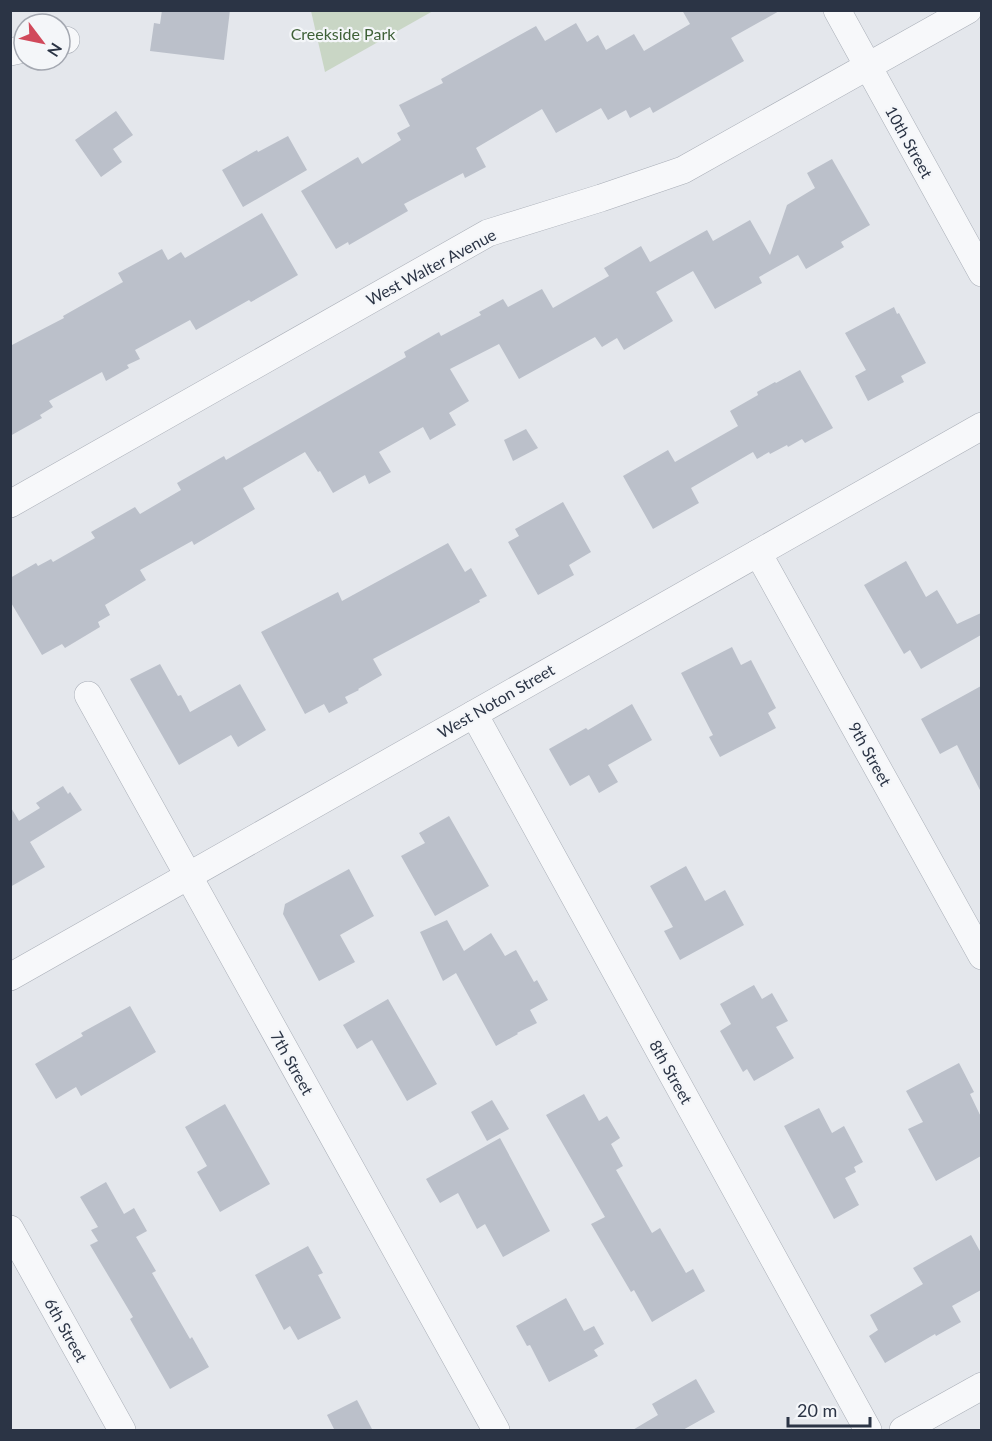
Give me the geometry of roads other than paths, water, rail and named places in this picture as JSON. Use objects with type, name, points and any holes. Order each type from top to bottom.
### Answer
[{"type":"street","name":"10th Street","points":[[837,10],[981,273]]},
{"type":"street","name":"West Walter Avenue","points":[[10,504],[488,233],[682,170],[968,10]]},
{"type":"street","name":"West Noton Street","points":[[10,977],[981,426]]},
{"type":"street","name":"9th Street","points":[[758,553],[981,956]]},
{"type":"street","name":"7th Street","points":[[88,696],[496,1431]]},
{"type":"street","name":"8th Street","points":[[474,714],[867,1431]]},
{"type":"street","name":"6th Street","points":[[10,1229],[122,1431]]},
{"type":"street","points":[[903,1431],[981,1386]]},
{"type":"park label","name":"Creekside Park","points":[[343,34]]}]
